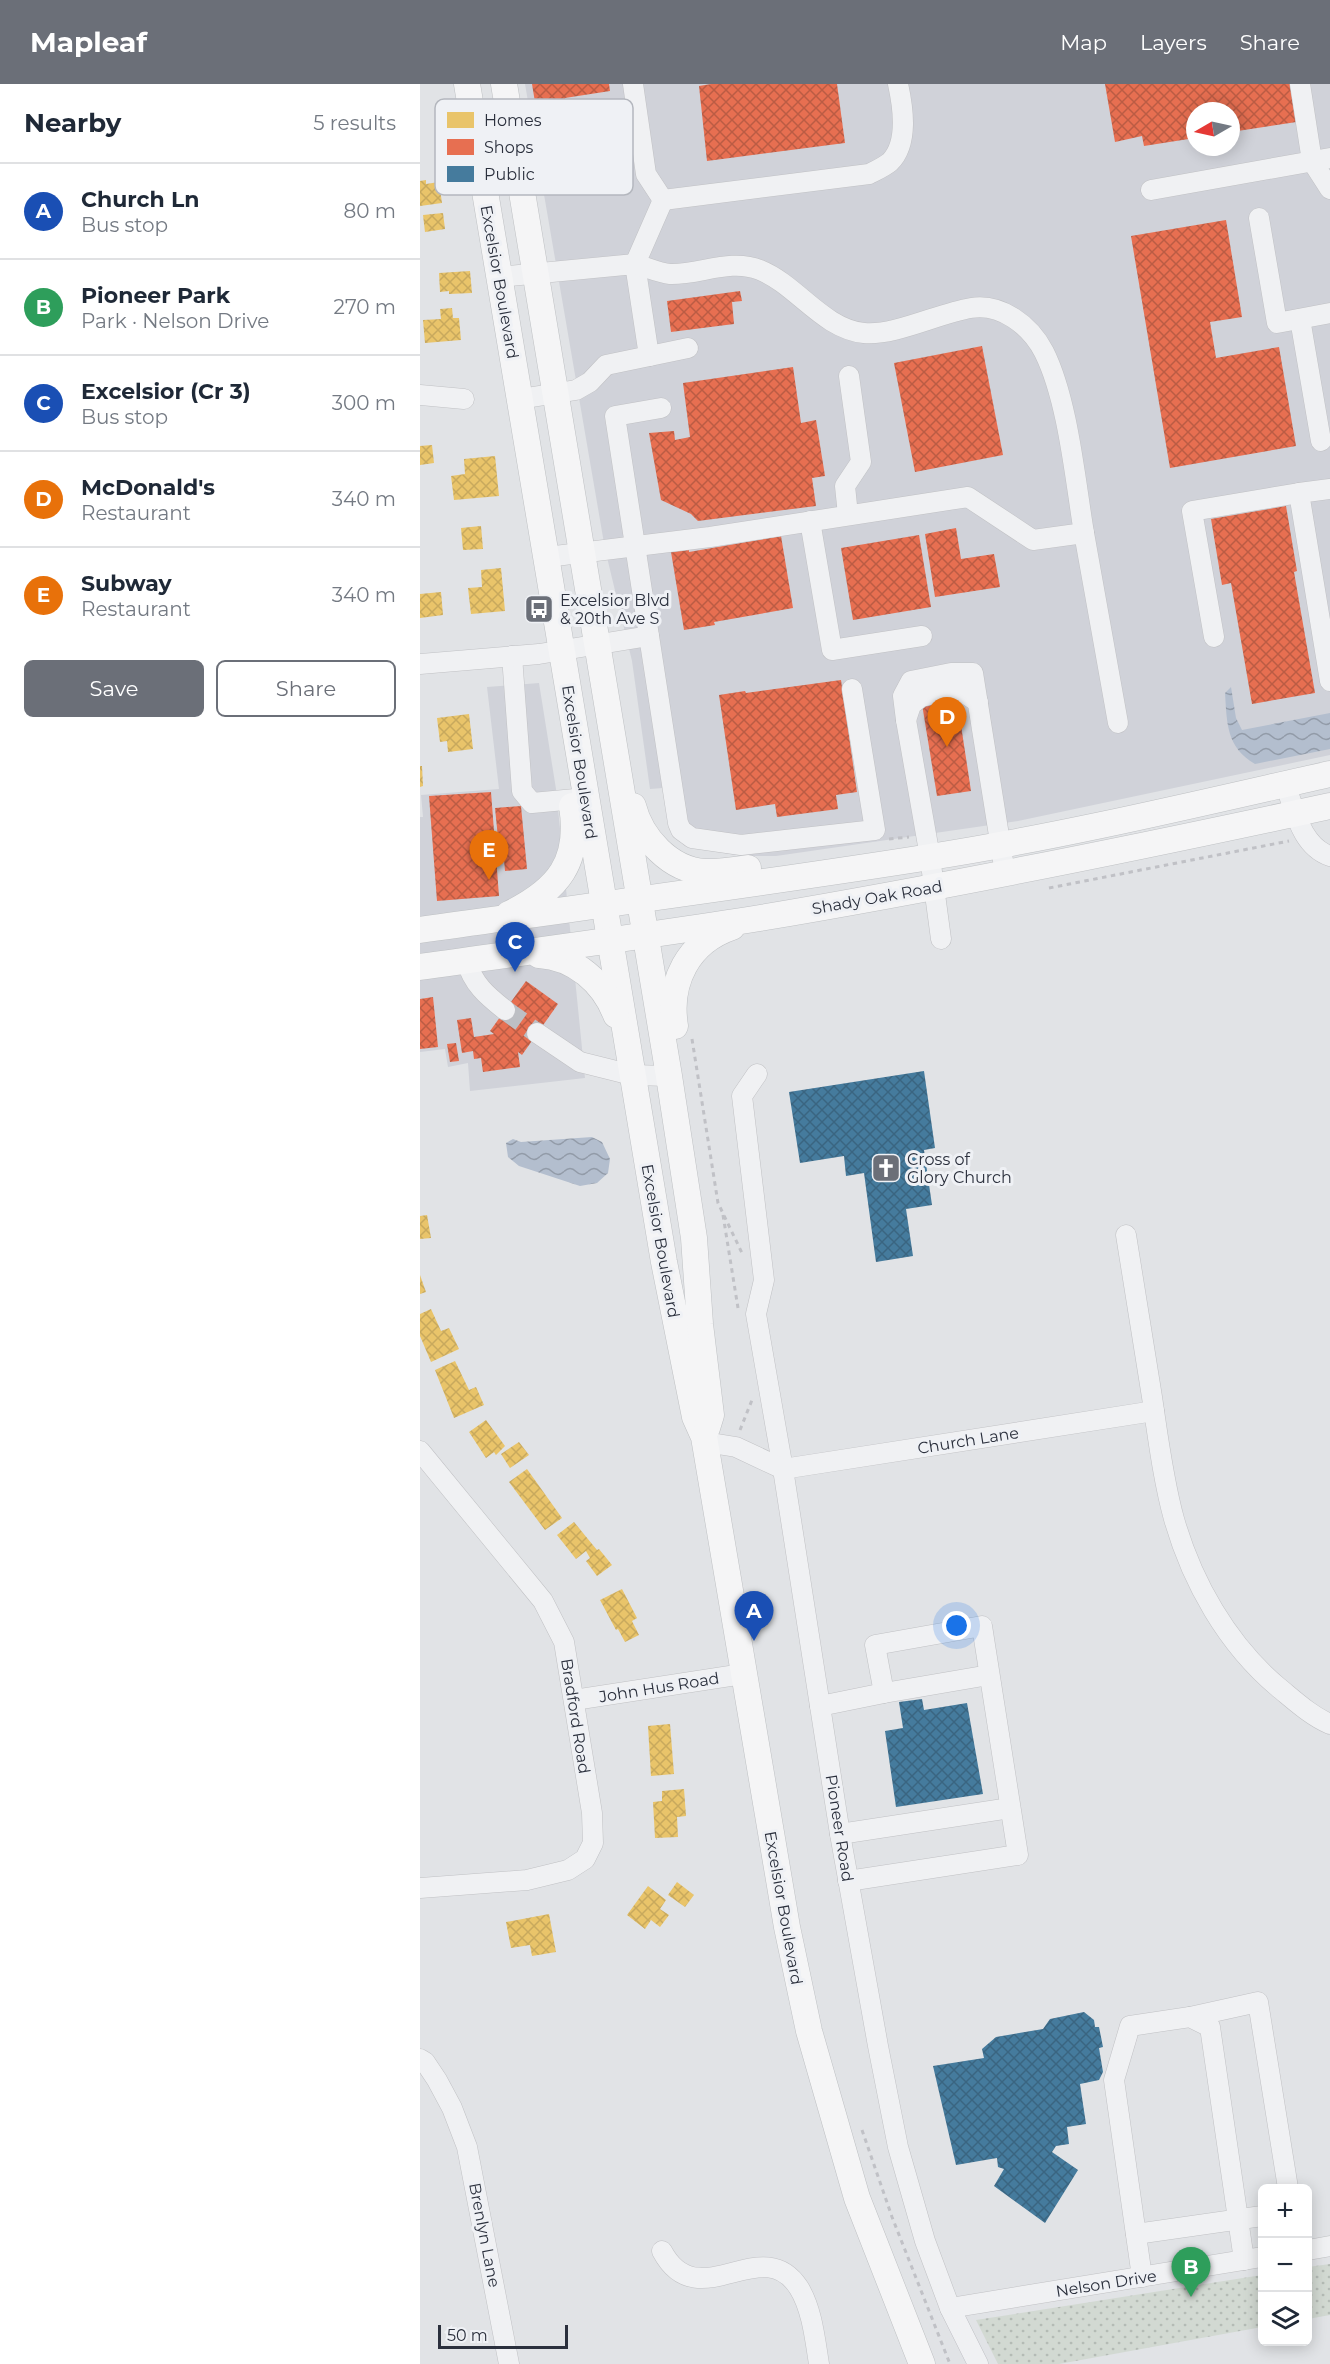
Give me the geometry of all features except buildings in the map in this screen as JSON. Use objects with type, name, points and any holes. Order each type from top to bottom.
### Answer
[{"type":"main road","name":"Excelsior Boulevard","points":[[468,84],[470,99]]},
{"type":"main road","name":"Excelsior Boulevard","points":[[504,84],[506,99]]},
{"type":"main road","name":"Excelsior Boulevard","points":[[486,195],[562,651],[562,737],[604,905],[664,1262],[695,1417],[704,1440],[795,1968],[819,2071],[857,2198],[922,2364]]},
{"type":"main road","name":"Excelsior Boulevard","points":[[522,195],[646,935],[694,1238],[700,1324],[711,1415],[704,1440]]},
{"type":"main road","points":[[606,704],[636,818],[642,831],[652,843],[679,864],[704,872],[726,871],[838,856],[878,864]]},
{"type":"main road","name":"Shady Oak Road","points":[[420,930],[878,864],[928,846],[1001,844],[1330,774]]},
{"type":"main road","points":[[501,918],[542,894],[567,866],[575,838],[579,799]]},
{"type":"main road","name":"Shady Oak Road","points":[[420,967],[759,918],[935,887],[1330,806]]},
{"type":"main road","points":[[694,1238],[693,1142],[673,999],[681,970],[699,949],[713,936],[726,929],[759,918]]},
{"type":"main road","points":[[515,954],[553,956],[575,965],[589,975],[611,1001],[626,1039]]},
{"type":"street","points":[[633,84],[646,174],[663,200]]},
{"type":"street","points":[[663,200],[869,174],[890,162],[900,143],[904,116],[898,84]]},
{"type":"street","points":[[1300,84],[1330,189]]},
{"type":"street","points":[[1151,189],[1321,160]]},
{"type":"street","points":[[649,356],[635,264],[663,200]]},
{"type":"street","points":[[1259,218],[1277,323],[1330,313]]},
{"type":"street","points":[[499,277],[635,264],[670,274],[730,265],[744,266],[772,276],[834,322],[864,333],[880,333],[971,308],[999,309],[1029,332],[1043,351],[1062,408],[1118,723]]},
{"type":"street","points":[[1300,319],[1321,441]]},
{"type":"street","points":[[520,399],[576,390],[590,382],[606,364],[687,348]]},
{"type":"street","points":[[848,515],[845,486],[861,462],[849,376]]},
{"type":"street","points":[[420,395],[464,399]]},
{"type":"street","points":[[661,408],[615,416],[678,823],[681,830],[692,838],[741,845],[875,830],[852,689]]},
{"type":"street","points":[[1214,637],[1192,511],[1330,489]]},
{"type":"street","points":[[1299,493],[1330,681]]},
{"type":"street","points":[[547,557],[710,537],[968,497],[1033,540],[1084,533]]},
{"type":"street","points":[[810,521],[832,651],[922,636]]},
{"type":"street","points":[[420,664],[562,651],[649,636]]},
{"type":"street","points":[[512,656],[522,791],[532,803],[579,799]]},
{"type":"street","points":[[942,939],[903,696],[912,681],[951,673],[973,673],[1005,873]]},
{"type":"street","points":[[1285,784],[1304,835],[1314,849],[1330,856]]},
{"type":"street","points":[[466,960],[473,978],[484,993],[506,1010]]},
{"type":"street","points":[[537,1033],[580,1062],[632,1075],[669,1076]]},
{"type":"street","name":"Pioneer Road","points":[[757,1074],[742,1096],[764,1280],[756,1314],[783,1469],[848,1881],[898,2146],[925,2241],[950,2308],[978,2364]]},
{"type":"street","points":[[1126,1235],[1154,1411],[1174,1518],[1188,1560],[1208,1602],[1233,1640],[1263,1675],[1299,1704],[1330,1724]]},
{"type":"street","name":"Church Lane","points":[[783,1469],[1154,1411]]},
{"type":"street","points":[[704,1440],[736,1447],[783,1469]]},
{"type":"street","name":"Bradford Road","points":[[420,1451],[543,1601],[564,1642],[592,1813],[593,1843],[585,1859],[568,1870],[527,1880],[420,1888]]},
{"type":"street","points":[[848,1881],[1018,1855],[982,1626],[875,1645],[884,1693]]},
{"type":"street","name":"John Hus Road","points":[[574,1700],[743,1674]]},
{"type":"street","points":[[820,1706],[989,1675]]},
{"type":"street","points":[[840,1834],[1010,1808]]},
{"type":"street","points":[[1143,2277],[1114,2080],[1130,2026],[1190,2017],[1258,2002],[1287,2184]]},
{"type":"street","points":[[1190,2017],[1210,2027],[1238,2219],[1253,2259]]},
{"type":"street","name":"Brenlyn Lane","points":[[420,2060],[437,2080],[452,2108],[467,2147],[476,2184],[509,2364]]},
{"type":"street","points":[[1136,2234],[1258,2217]]},
{"type":"street","points":[[1312,2249],[1330,2246]]},
{"type":"street","points":[[662,2251],[675,2271],[696,2279],[760,2267],[774,2268],[786,2274],[798,2287],[806,2303],[819,2364]]},
{"type":"street","name":"Nelson Drive","points":[[950,2308],[1253,2259]]},
{"type":"path","points":[[886,840],[928,846]]},
{"type":"path","points":[[691,1032],[718,1203],[742,1253]]},
{"type":"path","points":[[723,1215],[739,1314]]},
{"type":"path","points":[[736,1447],[738,1435],[752,1398]]},
{"type":"path","points":[[861,2128],[892,2217],[950,2364]]},
{"type":"shaded area","points":[[525,84],[1330,84],[1330,755],[1018,821],[776,856],[742,856],[685,846],[672,832],[663,788],[650,789],[632,661],[605,549],[544,195],[633,195],[633,99],[528,99]]},
{"type":"shaded area","points":[[539,683],[556,789],[585,1078],[470,1091],[468,1063],[448,1067],[445,1049],[420,1052],[420,817],[423,817],[421,795],[499,789],[487,687]]},
{"type":"shaded area","points":[[1330,2264],[1330,2315],[1312,2318],[1312,2292],[1312,2266]]},
{"type":"shaded area","points":[[1258,2276],[1258,2328],[1059,2364],[998,2364],[976,2320]]},
{"type":"water","points":[[1231,687],[1236,718],[1242,730],[1330,713],[1330,749],[1255,764],[1238,750],[1230,733],[1225,693]]},
{"type":"water","points":[[592,1137],[602,1142],[610,1159],[608,1173],[597,1183],[580,1186],[519,1166],[508,1157],[506,1143],[513,1139],[521,1142]]},
{"type":"tunnel","points":[[505,1010],[537,1033]]},
{"type":"place","name":"Excelsior Blvd & 20th Ave S","points":[[539,609]]},
{"type":"place","name":"McDonald's","points":[[947,747]]},
{"type":"place","name":"Subway","points":[[489,880]]},
{"type":"place","name":"Excelsior (Cr 3)","points":[[515,972]]},
{"type":"place","name":"Cross of Glory Church","points":[[886,1168]]},
{"type":"place","name":"Church Ln","points":[[754,1641]]},
{"type":"place","name":"Pioneer Park","points":[[1191,2297]]}]
